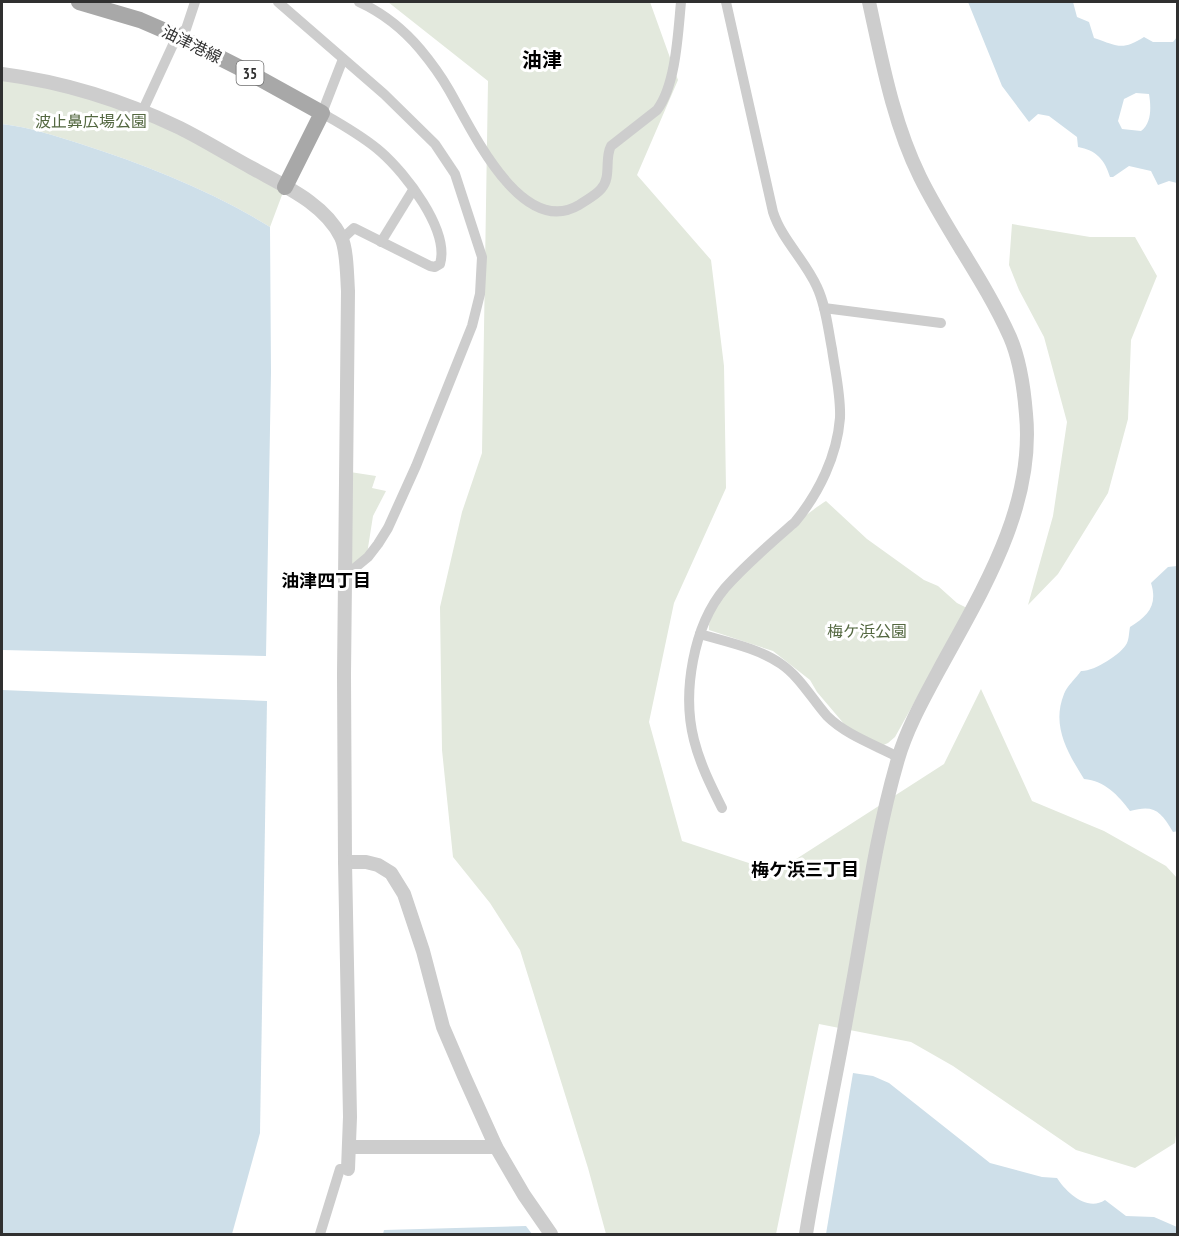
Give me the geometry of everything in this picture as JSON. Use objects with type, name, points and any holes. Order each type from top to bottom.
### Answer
[{"type":"main road","name":"油津港線","points":[[79,2],[140,20],[177,36],[322,113]]},
{"type":"main road","points":[[285,187],[322,113]]},
{"type":"street","points":[[142,112],[177,36],[186,29],[195,2]]},
{"type":"street","points":[[278,2],[415,123],[435,144],[462,191],[482,257],[480,294],[472,326],[416,466],[378,544],[368,557],[345,576]]},
{"type":"street","points":[[359,2],[386,16],[421,49],[448,87],[473,135],[522,197],[539,208],[561,212],[572,209],[602,188],[607,174],[607,158],[611,146],[649,117],[662,103],[672,67],[681,2]]},
{"type":"street","points":[[723,808],[701,764],[693,740],[689,716],[690,682],[700,634],[705,619],[724,590],[806,510],[831,459],[840,418],[824,308],[814,279],[786,241],[772,212],[726,2]]},
{"type":"street","points":[[806,1234],[874,863],[898,758],[916,715],[984,588],[1007,536],[1018,503],[1028,440],[1026,411],[1011,340],[916,167],[903,137],[891,97],[869,2]]},
{"type":"street","points":[[342,239],[354,228],[430,266],[435,267],[440,264],[439,234],[436,224],[429,211],[394,165],[359,135],[322,113],[343,59]]},
{"type":"street","points":[[2,74],[92,94],[182,129],[317,207],[342,239],[348,291],[345,862],[350,1148],[348,1169],[340,1169],[320,1234]]},
{"type":"street","points":[[381,242],[413,190]]},
{"type":"street","points":[[824,308],[941,322]]},
{"type":"street","points":[[700,634],[744,647],[782,665],[828,716],[843,729],[898,758]]},
{"type":"street","points":[[345,862],[366,862],[378,865],[391,873],[404,894],[423,951],[443,1027],[496,1147],[524,1195],[551,1234]]},
{"type":"street","points":[[350,1148],[496,1147]]},
{"type":"green space","points":[[388,2],[650,2],[678,80],[637,175],[711,260],[724,366],[726,488],[674,603],[649,722],[682,841],[776,872],[944,764],[981,689],[1032,801],[1104,831],[1166,866],[1177,878],[1178,1120],[1175,1143],[1135,1168],[1076,1150],[953,1066],[911,1042],[819,1024],[776,1234],[606,1234],[588,1168],[520,950],[490,903],[453,857],[442,750],[440,607],[462,512],[482,453],[488,81]]},
{"type":"green space","name":"波止鼻広場公園","points":[[2,74],[103,97],[285,187],[270,227],[202,190],[154,170],[52,135],[2,124]]},
{"type":"green space","points":[[1012,224],[1090,237],[1135,237],[1157,276],[1131,340],[1128,419],[1108,493],[1058,574],[1028,605],[1053,516],[1067,422],[1044,337],[1019,290],[1009,265]]},
{"type":"green space","points":[[350,472],[376,476],[372,488],[386,491],[373,516],[367,554],[347,570]]},
{"type":"green space","name":"梅ケ浜公園","points":[[826,501],[867,539],[967,608],[895,737],[879,747],[845,725],[817,692],[810,680],[773,651],[709,630],[712,615],[737,578],[775,541]]},
{"type":"shaded area","points":[[968,2],[1073,2],[1077,17],[1089,22],[1094,38],[1120,46],[1144,37],[1153,42],[1173,42],[1177,37],[1177,183],[1169,181],[1158,185],[1151,171],[1129,166],[1110,177],[1095,153],[1078,147],[1077,137],[1049,116],[1038,114],[1029,122],[1002,86]],"holes":[[[1136,93],[1149,94],[1150,114],[1145,128],[1141,131],[1122,129],[1118,121],[1124,99]]]},
{"type":"shaded area","points":[[2,124],[52,135],[154,170],[202,190],[270,227],[271,372],[266,656],[2,650]]},
{"type":"shaded area","points":[[1177,566],[1178,831],[1173,832],[1165,819],[1156,811],[1145,808],[1130,811],[1105,786],[1084,779],[1067,749],[1059,717],[1060,706],[1069,685],[1081,671],[1100,665],[1124,647],[1128,641],[1130,627],[1142,619],[1150,609],[1153,598],[1151,583],[1168,567]]},
{"type":"shaded area","points":[[2,690],[267,701],[260,1133],[232,1234],[2,1234]]},
{"type":"shaded area","points":[[853,1073],[873,1076],[889,1083],[990,1163],[1042,1177],[1057,1178],[1071,1194],[1084,1202],[1091,1204],[1105,1200],[1126,1216],[1154,1217],[1177,1227],[1177,1234],[826,1234]]},
{"type":"shaded area","points":[[526,1226],[532,1234],[383,1234],[384,1230]]},
{"type":"district","name":"油津","points":[[542,60]]},
{"type":"district","name":"油津四丁目","points":[[326,580]]},
{"type":"district","name":"梅ケ浜三丁目","points":[[805,869]]}]
